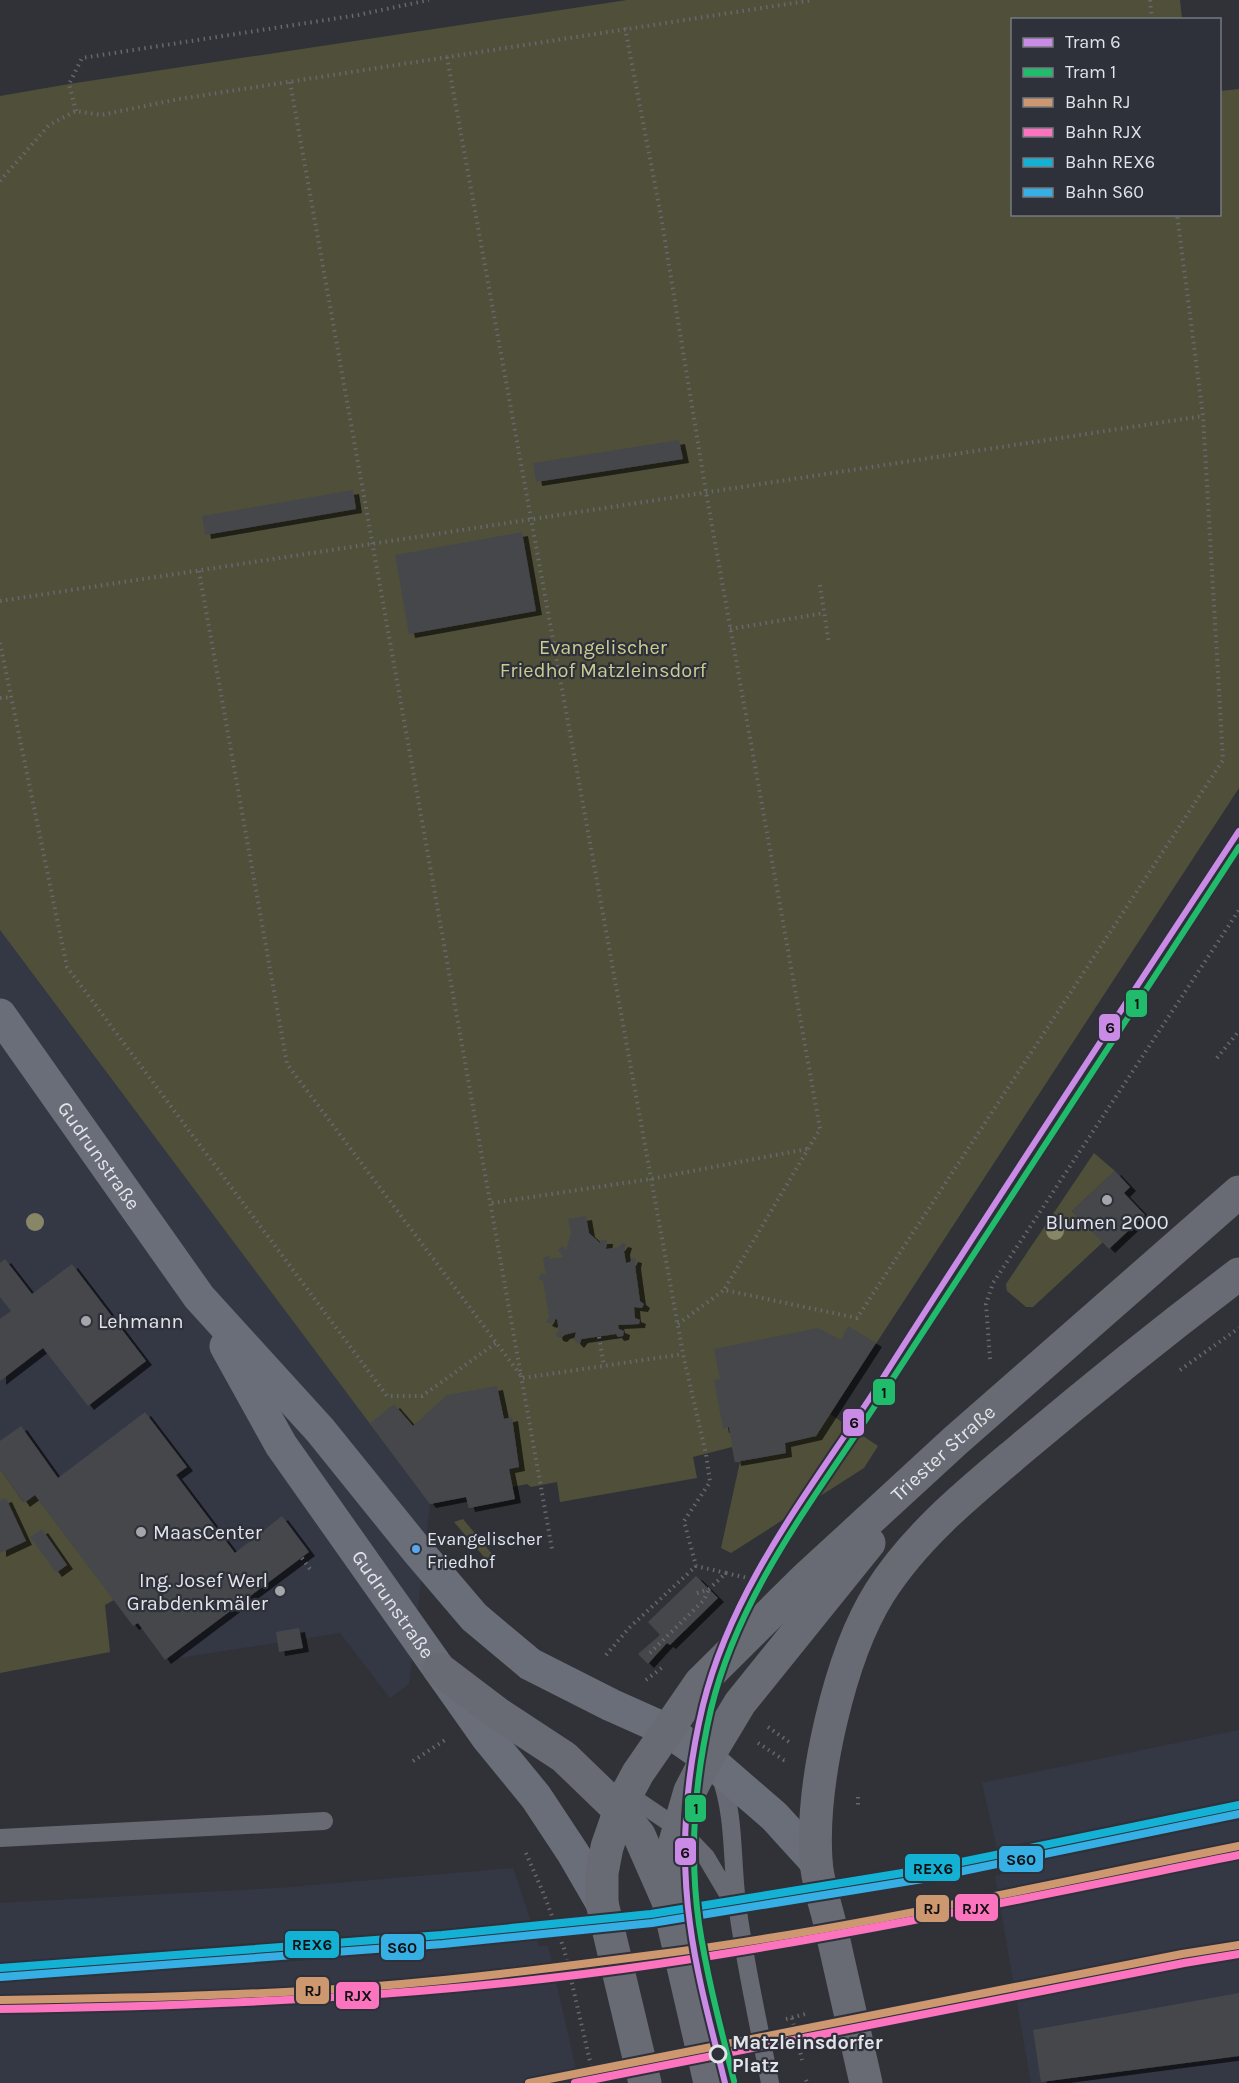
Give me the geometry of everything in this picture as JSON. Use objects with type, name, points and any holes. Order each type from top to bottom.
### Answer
[{"type":"main road","name":"Gudrunstraße","points":[[0,1015],[199,1297],[281,1445],[487,1737],[536,1797],[573,1853],[602,1903]]},
{"type":"main road","name":"Triester Straße","points":[[667,1730],[700,1683],[804,1580],[955,1441],[1239,1192]]},
{"type":"main road","points":[[866,2083],[816,1862],[818,1812],[824,1759],[833,1715],[852,1650],[865,1620],[899,1565],[933,1528],[991,1474],[1075,1403],[1239,1274]]},
{"type":"main road","name":"Gudrunstraße","points":[[199,1297],[320,1430],[416,1550],[474,1617],[530,1664],[667,1730]]},
{"type":"main road","points":[[668,1902],[670,1856],[690,1791],[712,1762],[740,1703],[854,1561],[955,1441]]},
{"type":"main road","points":[[439,1668],[497,1713],[564,1757],[623,1801],[668,1902],[710,2083]]},
{"type":"main road","points":[[645,2083],[602,1903],[602,1873],[623,1801],[667,1730],[712,1762],[774,1816],[816,1862]]},
{"type":"lane","points":[[712,1762],[726,1790],[738,1910],[770,2083]]},
{"type":"lane","points":[[623,1801],[679,1829],[706,1857],[738,1910]]},
{"type":"lane","points":[[0,1838],[324,1821]]},
{"type":"path","points":[[76,111],[69,84],[82,58],[358,15],[429,0]]},
{"type":"path","points":[[0,181],[49,125],[76,111],[101,115],[179,99],[813,0]]},
{"type":"path","points":[[1150,0],[1152,18]]},
{"type":"path","points":[[625,28],[661,216],[706,492],[820,1129],[724,1290],[678,1324]]},
{"type":"path","points":[[447,57],[683,1353],[706,1454],[710,1482],[684,1521],[696,1566]]},
{"type":"path","points":[[290,82],[552,1549]]},
{"type":"path","points":[[724,1290],[857,1318],[1223,759],[1203,416],[1177,216]]},
{"type":"path","points":[[0,601],[1203,416]]},
{"type":"path","points":[[199,571],[287,1064],[523,1378]]},
{"type":"path","points":[[820,585],[829,644]]},
{"type":"path","points":[[730,629],[824,613]]},
{"type":"path","points":[[0,644],[67,967],[387,1396],[422,1396],[496,1343]]},
{"type":"path","points":[[0,698],[12,697]]},
{"type":"path","points":[[991,1366],[986,1304],[993,1283],[1239,910]]},
{"type":"path","points":[[1217,1058],[1239,1031]]},
{"type":"path","points":[[492,1203],[651,1179],[807,1149]]},
{"type":"path","points":[[1172,1376],[1239,1328]]},
{"type":"path","points":[[599,1337],[604,1366]]},
{"type":"path","points":[[523,1378],[683,1353]]},
{"type":"path","points":[[302,1558],[312,1572]]},
{"type":"path","points":[[696,1566],[761,1581]]},
{"type":"path","points":[[606,1655],[629,1628],[696,1566]]},
{"type":"path","points":[[698,1593],[709,1589],[726,1573]]},
{"type":"path","points":[[650,1653],[705,1600],[709,1589]]},
{"type":"path","points":[[413,1761],[444,1740]]},
{"type":"path","points":[[522,1845],[545,1897],[564,1950],[595,2083]]},
{"type":"path","points":[[792,2018],[802,2060]]},
{"type":"shaded area","points":[[0,930],[430,1504],[409,1684],[390,1698],[340,1633],[165,1660],[138,1624],[133,1626],[35,1496],[24,1503],[0,1469]]},
{"type":"shaded area","points":[[1239,1730],[1239,2083],[1031,2083],[995,1876],[1003,1874],[982,1783]]},
{"type":"shaded area","points":[[513,1868],[539,1946],[548,1946],[579,2083],[0,2083],[0,1903],[278,1888]]},
{"type":"green space","name":"Evangelischer Friedhof Matzleinsdorf","points":[[627,0],[1180,0],[1182,18],[1011,18],[1011,216],[1221,216],[1221,91],[1239,89],[1239,788],[830,1414],[878,1446],[864,1468],[731,1553],[721,1548],[740,1462],[735,1462],[732,1447],[693,1457],[697,1478],[560,1502],[557,1482],[531,1487],[527,1484],[512,1487],[515,1499],[469,1508],[466,1497],[430,1504],[0,930],[0,96]]},
{"type":"green space","points":[[1094,1153],[1115,1171],[1072,1211],[1103,1242],[1033,1307],[1026,1307],[1007,1291],[1006,1284]]},
{"type":"green space","points":[[0,1469],[23,1502],[35,1495],[114,1600],[105,1605],[110,1652],[0,1673]]},
{"type":"green space","points":[[463,1519],[497,1560],[491,1565],[454,1522]]},
{"type":"building","points":[[679,440],[683,459],[536,482],[533,463]]},
{"type":"building","points":[[353,490],[356,509],[205,535],[202,516]]},
{"type":"building","points":[[522,532],[536,611],[409,634],[395,555]]},
{"type":"building","name":"Blumen 2000","points":[[1115,1171],[1130,1187],[1124,1193],[1145,1215],[1109,1249],[1072,1211]]},
{"type":"building","points":[[586,1216],[589,1233],[600,1243],[601,1240],[607,1240],[606,1249],[619,1247],[622,1243],[626,1244],[624,1251],[626,1263],[632,1258],[636,1259],[640,1301],[644,1304],[642,1308],[634,1307],[635,1318],[640,1320],[639,1324],[618,1325],[619,1329],[624,1331],[623,1336],[618,1337],[616,1334],[582,1339],[578,1344],[574,1340],[576,1332],[561,1338],[557,1337],[556,1333],[559,1331],[557,1319],[551,1324],[546,1322],[549,1317],[543,1281],[539,1277],[542,1273],[546,1275],[543,1259],[545,1257],[549,1256],[550,1259],[563,1257],[558,1250],[563,1246],[566,1250],[571,1233],[568,1219]]},
{"type":"building","points":[[5,1259],[32,1294],[72,1264],[146,1361],[88,1406],[43,1348],[0,1381],[0,1319],[11,1311],[0,1297],[0,1263]]},
{"type":"building","points":[[848,1326],[876,1343],[816,1436],[785,1443],[786,1453],[735,1462],[729,1427],[723,1429],[714,1380],[720,1379],[714,1349],[818,1328],[841,1340]]},
{"type":"building","points":[[497,1386],[504,1419],[512,1417],[519,1467],[509,1469],[515,1499],[469,1508],[466,1497],[430,1504],[370,1423],[394,1404],[413,1426],[447,1395]]},
{"type":"building","name":"MaasCenter","points":[[145,1412],[187,1467],[176,1475],[235,1553],[282,1516],[309,1552],[165,1660],[138,1623],[133,1626],[35,1495],[24,1503],[0,1469],[0,1441],[21,1426],[58,1478]]},
{"type":"building","points":[[6,1498],[26,1541],[0,1553],[0,1500]]},
{"type":"building","points":[[42,1529],[67,1565],[56,1573],[30,1537]]},
{"type":"building","points":[[696,1576],[718,1598],[670,1645],[667,1643],[648,1664],[638,1654],[660,1635],[648,1622]]},
{"type":"building","points":[[299,1628],[303,1648],[279,1652],[276,1632]]},
{"type":"building","points":[[1239,1993],[1239,2056],[1041,2082],[1033,2030]]},
{"type":"tram line","name":"6","points":[[725,2083],[693,1944],[685,1869],[686,1814],[692,1759],[703,1705],[716,1661],[754,1577],[802,1499],[1239,831]]},
{"type":"tram line","name":"1","points":[[734,2081],[702,1944],[696,1897],[694,1843],[705,1735],[724,1665],[741,1623],[761,1583],[808,1505],[1239,847]]},
{"type":"rail line","name":"REX6","points":[[0,1968],[442,1935],[651,1914],[927,1869],[1239,1805]]},
{"type":"rail line","name":"S60","points":[[1,1977],[443,1944],[652,1923],[929,1878],[1239,1814]]},
{"type":"rail line","name":"RJ","points":[[0,2000],[308,1991],[427,1982],[577,1965],[726,1945],[873,1920],[1239,1846]]},
{"type":"rail line","name":"RJX","points":[[0,2009],[247,2002],[412,1992],[576,1975],[804,1940],[1239,1855]]},
{"type":"rail line","name":"RJ","points":[[529,2083],[1182,1954],[1239,1945]]},
{"type":"rail line","name":"RJX","points":[[575,2083],[1239,1954]]},
{"type":"place","name":"Blumen 2000","points":[[1107,1200]]},
{"type":"place","name":"Lehmann","points":[[86,1321]]},
{"type":"place","name":"MaasCenter","points":[[141,1532]]},
{"type":"place","name":"Evangelischer Friedhof","points":[[416,1549]]},
{"type":"place","name":"Ing. Josef Werl Grabdenkmäler","points":[[280,1591]]},
{"type":"place","name":"Matzleinsdorfer Platz","points":[[718,2054]]}]
